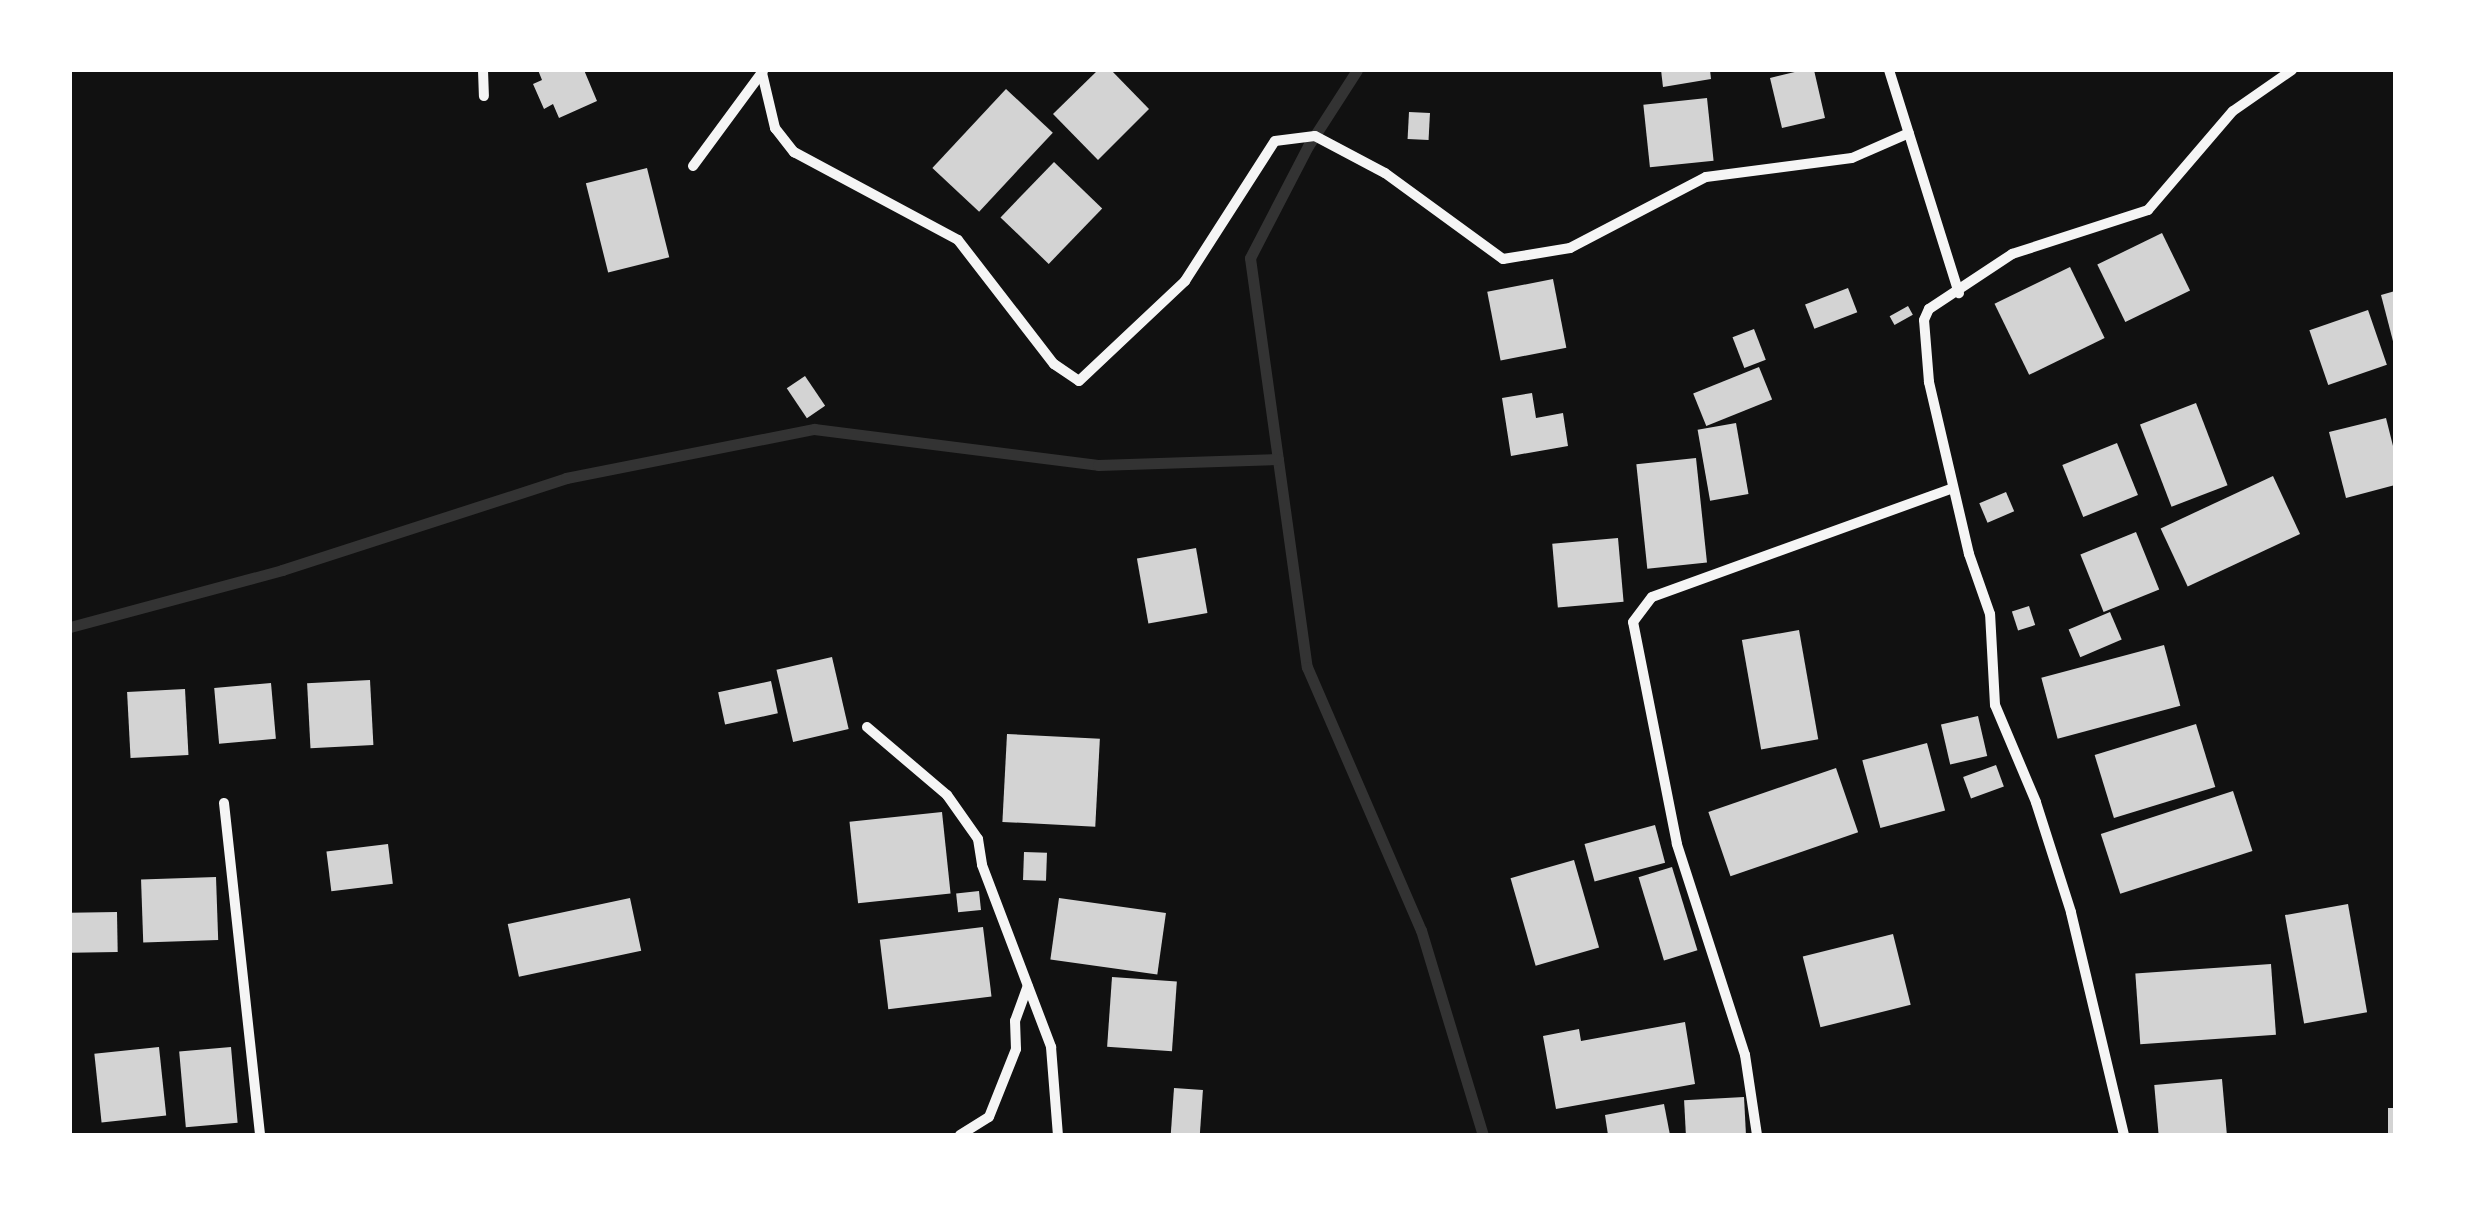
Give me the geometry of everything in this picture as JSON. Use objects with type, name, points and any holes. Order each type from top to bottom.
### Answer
[{"type":"street","points":[[483,70],[484,96]]},
{"type":"street","points":[[1889,70],[1960,292]]},
{"type":"street","points":[[2124,1135],[2071,912],[2036,802],[1995,705],[1990,614],[1969,554],[1922,341],[1930,309],[2002,260],[2034,244],[2120,223],[2148,210],[2234,111],[2292,70]]},
{"type":"street","points":[[763,71],[775,128],[794,152],[958,240],[1054,364],[1078,381],[1186,281],[1274,141],[1315,136],[1385,172],[1502,259],[1570,248],[1706,177],[1852,158],[1909,134]]},
{"type":"street","points":[[694,166],[763,71]]},
{"type":"street","points":[[1757,1135],[1745,1055],[1677,844],[1633,622],[1652,597],[1953,488]]},
{"type":"street","points":[[867,727],[946,795],[978,839],[982,865],[1051,1046],[1058,1135]]},
{"type":"street","points":[[224,803],[260,1135]]},
{"type":"street","points":[[960,1135],[989,1117],[1016,1049],[1015,1022],[1028,985]]},
{"type":"building","points":[[538,70],[584,70],[597,101],[559,118],[553,104],[544,109],[533,84],[542,80]]},
{"type":"building","points":[[1098,70],[1111,70],[1149,109],[1098,160],[1053,114]]},
{"type":"building","points":[[1661,70],[1710,70],[1711,79],[1663,87]]},
{"type":"building","points":[[1814,70],[1825,118],[1782,128],[1770,78]]},
{"type":"building","points":[[1006,89],[1053,133],[979,212],[932,168]]},
{"type":"building","points":[[1707,98],[1714,161],[1650,167],[1643,105]]},
{"type":"building","points":[[1409,112],[1430,113],[1429,140],[1408,139]]},
{"type":"building","points":[[1054,162],[1102,209],[1049,264],[1001,217]]},
{"type":"building","points":[[647,168],[669,257],[608,273],[586,183]]},
{"type":"building","points":[[2162,233],[2190,291],[2125,322],[2097,265]]},
{"type":"building","points":[[2070,267],[2105,338],[2029,375],[1995,304]]},
{"type":"building","points":[[1553,279],[1566,348],[1501,360],[1487,292]]},
{"type":"building","points":[[1848,288],[1857,312],[1814,329],[1805,304]]},
{"type":"building","points":[[2395,291],[2395,344],[2394,345],[2381,295]]},
{"type":"building","points":[[1908,306],[1913,315],[1894,325],[1890,316]]},
{"type":"building","points":[[2368,310],[2387,365],[2328,385],[2309,330]]},
{"type":"building","points":[[1754,329],[1766,360],[1744,368],[1733,337]]},
{"type":"building","points":[[1759,367],[1772,399],[1706,426],[1693,394]]},
{"type":"building","points":[[805,376],[825,406],[807,418],[787,388]]},
{"type":"building","points":[[1532,393],[1536,418],[1563,413],[1568,446],[1511,456],[1502,398]]},
{"type":"building","points":[[2196,403],[2228,485],[2172,507],[2140,425]]},
{"type":"building","points":[[2386,418],[2395,454],[2395,485],[2346,498],[2329,432]]},
{"type":"building","points":[[1736,423],[1749,494],[1710,501],[1698,430]]},
{"type":"building","points":[[2117,443],[2138,495],[2083,517],[2062,465]]},
{"type":"building","points":[[1696,458],[1707,562],[1647,569],[1636,464]]},
{"type":"building","points":[[2273,476],[2300,534],[2188,586],[2161,528]]},
{"type":"building","points":[[2006,492],[2014,511],[1988,523],[1979,503]]},
{"type":"building","points":[[2136,532],[2159,589],[2104,612],[2080,554]]},
{"type":"building","points":[[1618,538],[1624,602],[1558,608],[1552,544]]},
{"type":"building","points":[[1196,548],[1207,613],[1148,623],[1137,558]]},
{"type":"building","points":[[2029,606],[2035,625],[2018,631],[2012,612]]},
{"type":"building","points":[[2110,612],[2122,640],[2080,657],[2069,630]]},
{"type":"building","points":[[1799,630],[1818,739],[1761,749],[1742,640]]},
{"type":"building","points":[[2164,645],[2180,706],[2058,739],[2041,678]]},
{"type":"building","points":[[832,657],[849,729],[793,742],[776,670]]},
{"type":"building","points":[[370,680],[373,745],[310,748],[307,683]]},
{"type":"building","points":[[771,681],[778,713],[725,725],[718,692]]},
{"type":"building","points":[[271,683],[276,739],[219,744],[214,688]]},
{"type":"building","points":[[185,689],[188,755],[131,758],[127,692]]},
{"type":"building","points":[[1978,716],[1987,756],[1950,764],[1941,725]]},
{"type":"building","points":[[2196,724],[2215,787],[2114,818],[2095,755]]},
{"type":"building","points":[[1007,734],[1100,739],[1095,827],[1002,822]]},
{"type":"building","points":[[1927,743],[1945,811],[1880,828],[1862,760]]},
{"type":"building","points":[[1996,765],[2004,787],[1971,799],[1963,777]]},
{"type":"building","points":[[1836,768],[1858,832],[1730,876],[1708,812]]},
{"type":"building","points":[[2233,791],[2252,851],[2120,894],[2101,834]]},
{"type":"building","points":[[942,812],[951,894],[858,903],[850,822]]},
{"type":"building","points":[[1655,825],[1665,863],[1595,882],[1584,844]]},
{"type":"building","points":[[388,844],[393,884],[331,891],[326,852]]},
{"type":"building","points":[[1024,852],[1047,853],[1046,881],[1023,880]]},
{"type":"building","points":[[1574,860],[1599,947],[1536,966],[1511,878]]},
{"type":"building","points":[[1672,867],[1697,950],[1664,960],[1639,877]]},
{"type":"building","points":[[216,877],[218,940],[143,943],[141,880]]},
{"type":"building","points":[[979,891],[981,910],[958,912],[956,893]]},
{"type":"building","points":[[630,898],[641,951],[519,977],[508,924]]},
{"type":"building","points":[[1059,898],[1166,913],[1157,974],[1050,959]]},
{"type":"building","points":[[2348,904],[2367,1012],[2304,1023],[2285,915]]},
{"type":"building","points":[[117,912],[118,952],[71,953],[70,913]]},
{"type":"building","points":[[983,927],[992,996],[888,1009],[880,940]]},
{"type":"building","points":[[1893,934],[1911,1005],[1820,1027],[1803,956]]},
{"type":"building","points":[[2271,964],[2276,1035],[2140,1044],[2135,973]]},
{"type":"building","points":[[1112,977],[1177,982],[1172,1051],[1107,1047]]},
{"type":"building","points":[[1685,1022],[1695,1084],[1556,1109],[1543,1036],[1579,1029],[1581,1041]]},
{"type":"building","points":[[159,1047],[166,1116],[102,1122],[94,1054]]},
{"type":"building","points":[[231,1047],[238,1123],[186,1127],[179,1052]]},
{"type":"building","points":[[2222,1079],[2227,1135],[2159,1135],[2154,1085]]},
{"type":"building","points":[[1174,1088],[1203,1090],[1200,1135],[1171,1135]]},
{"type":"building","points":[[1744,1097],[1746,1135],[1686,1135],[1684,1100]]},
{"type":"building","points":[[1664,1104],[1670,1135],[1608,1135],[1605,1115]]},
{"type":"building","points":[[2388,1108],[2395,1108],[2395,1135],[2388,1135]]},
{"type":"waterway","points":[[1357,70],[1308,146],[1250,258],[1307,667],[1421,930],[1483,1135]]},
{"type":"waterway","points":[[70,627],[282,570],[566,478],[814,429],[1098,465],[1278,459]]}]
